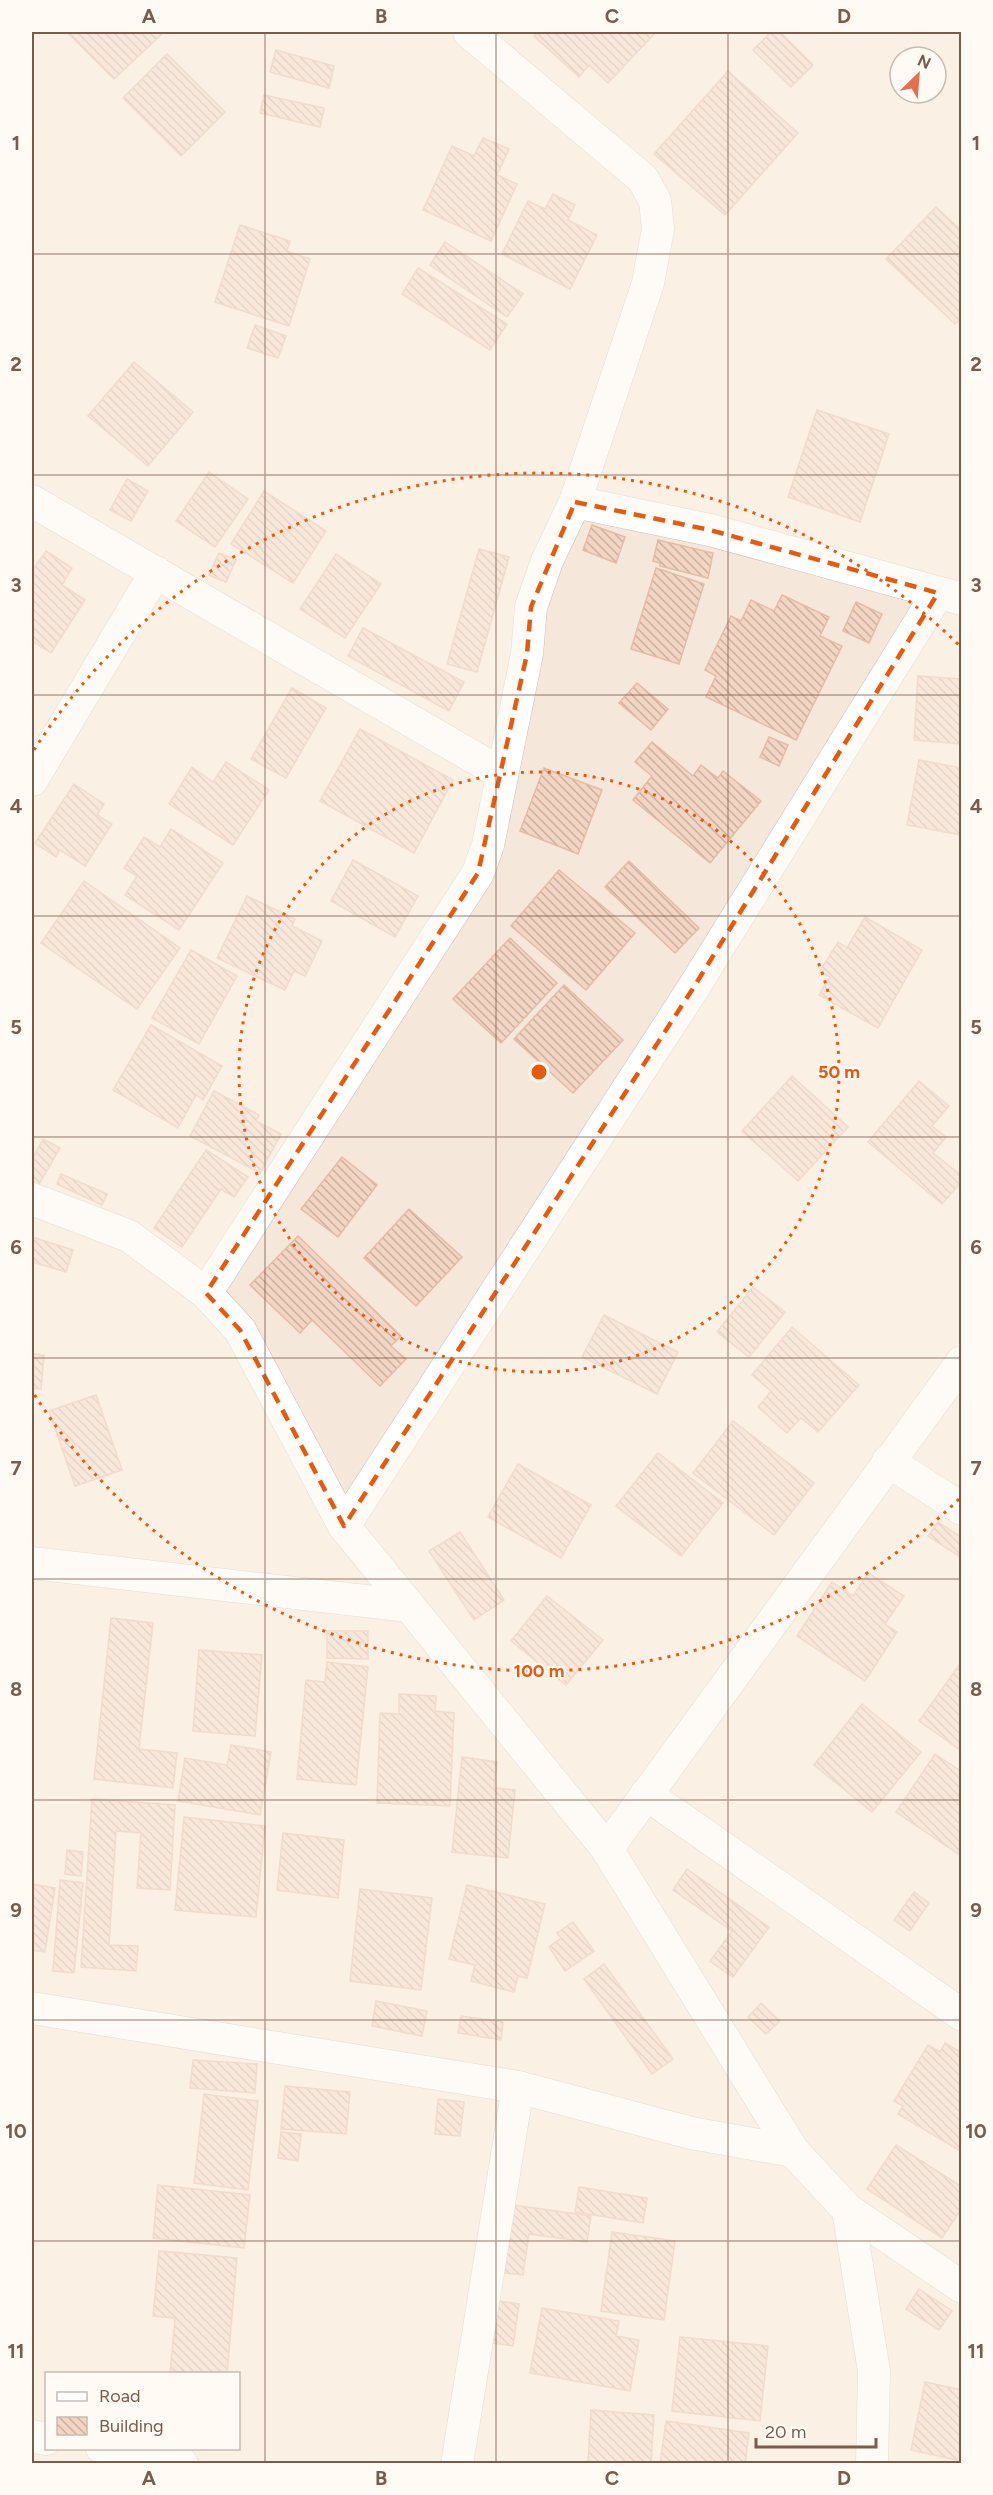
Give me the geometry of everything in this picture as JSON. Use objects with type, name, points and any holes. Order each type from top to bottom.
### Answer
[{"type":"street","points":[[206,1293],[478,873],[488,844],[527,654],[531,607],[547,561],[575,501],[648,283],[658,229],[655,201],[643,179],[469,32]]},
{"type":"street","points":[[32,501],[501,773]]},
{"type":"street","points":[[344,1526],[950,596],[710,530],[575,501]]},
{"type":"street","points":[[32,780],[156,572]]},
{"type":"street","points":[[32,1199],[129,1236],[206,1293],[240,1330],[344,1526],[607,1849],[793,2151],[848,2211],[962,2287]]},
{"type":"street","points":[[607,1849],[962,1362]]},
{"type":"street","points":[[888,1461],[962,1509]]},
{"type":"street","points":[[32,1563],[409,1606]]},
{"type":"street","points":[[646,1794],[962,2015]]},
{"type":"street","points":[[32,2008],[518,2087],[691,2133],[793,2151]]},
{"type":"street","points":[[457,2463],[518,2087]]},
{"type":"street","points":[[848,2211],[873,2371],[872,2463]]},
{"type":"street","points":[[112,2454],[182,2463]]},
{"type":"highlighted area","points":[[575,502],[710,530],[938,593],[692,990],[344,1526],[240,1330],[206,1293],[478,873],[527,654],[531,607]]},
{"type":"shaded area","points":[[32,32],[961,32],[961,2463],[32,2463]]},
{"type":"building","points":[[67,32],[160,32],[162,34],[114,79]]},
{"type":"building","points":[[538,32],[656,32],[608,83],[589,65],[579,77],[534,36]]},
{"type":"building","points":[[771,32],[780,32],[813,65],[791,87],[753,50]]},
{"type":"building","points":[[276,50],[334,66],[329,88],[270,72]]},
{"type":"building","points":[[167,54],[225,112],[181,156],[123,98]]},
{"type":"building","points":[[728,71],[798,133],[725,215],[654,154]]},
{"type":"building","points":[[264,95],[324,108],[320,127],[260,113]]},
{"type":"building","points":[[483,138],[509,149],[497,175],[517,184],[491,241],[423,210],[452,146],[474,156]]},
{"type":"building","points":[[553,194],[575,205],[568,220],[597,235],[570,289],[502,254],[528,201],[545,209]]},
{"type":"building","points":[[936,207],[962,231],[962,317],[955,324],[886,259]]},
{"type":"building","points":[[240,225],[290,241],[287,251],[310,259],[289,326],[215,302]]},
{"type":"building","points":[[445,242],[523,294],[507,317],[430,265]]},
{"type":"building","points":[[418,268],[507,324],[490,350],[402,294]]},
{"type":"building","points":[[255,325],[286,336],[278,358],[247,348]]},
{"type":"building","points":[[134,362],[193,412],[148,466],[88,416]]},
{"type":"building","points":[[817,410],[889,434],[860,522],[788,497]]},
{"type":"building","points":[[209,472],[248,499],[215,547],[176,521]]},
{"type":"building","points":[[127,479],[148,491],[131,521],[110,510]]},
{"type":"building","points":[[264,491],[326,531],[293,583],[231,544]]},
{"type":"building","points":[[592,525],[625,537],[616,563],[583,550]]},
{"type":"building","points":[[658,540],[713,553],[708,578],[660,566],[660,563],[653,561]]},
{"type":"building","points":[[479,549],[509,557],[477,672],[447,664]]},
{"type":"building","points":[[46,551],[72,568],[62,585],[85,600],[51,653],[32,641],[32,565],[35,567]]},
{"type":"building","points":[[219,553],[236,560],[226,582],[209,575]]},
{"type":"building","points":[[336,554],[381,584],[345,638],[300,609]]},
{"type":"building","points":[[656,568],[704,584],[679,664],[631,649]]},
{"type":"building","points":[[782,595],[829,617],[820,636],[842,646],[796,740],[706,697],[716,676],[705,670],[731,616],[741,621],[751,600],[774,611]]},
{"type":"building","points":[[856,602],[882,614],[869,643],[843,631]]},
{"type":"building","points":[[363,628],[464,682],[449,711],[348,656]]},
{"type":"building","points":[[918,676],[962,679],[962,744],[914,740]]},
{"type":"building","points":[[637,683],[668,709],[651,730],[619,703]]},
{"type":"building","points":[[292,688],[326,708],[286,778],[251,759]]},
{"type":"building","points":[[360,729],[453,780],[414,853],[320,801]]},
{"type":"building","points":[[769,737],[788,745],[779,766],[760,757]]},
{"type":"building","points":[[652,742],[693,776],[701,765],[718,778],[723,771],[761,801],[710,863],[633,800],[652,776],[635,762]]},
{"type":"building","points":[[919,760],[962,768],[962,835],[907,825]]},
{"type":"building","points":[[226,762],[269,790],[233,845],[169,804],[192,767],[213,782]]},
{"type":"building","points":[[544,768],[602,790],[578,854],[520,831]]},
{"type":"building","points":[[74,784],[104,804],[97,815],[112,824],[85,866],[60,850],[56,857],[35,843]]},
{"type":"building","points":[[171,829],[223,863],[179,930],[125,895],[137,876],[124,868],[144,837],[160,847]]},
{"type":"building","points":[[353,860],[418,896],[395,937],[331,901]]},
{"type":"building","points":[[629,861],[699,928],[675,953],[605,887]]},
{"type":"building","points":[[559,870],[635,933],[586,990],[511,926]]},
{"type":"building","points":[[84,881],[180,948],[137,1009],[41,943]]},
{"type":"building","points":[[247,896],[295,919],[292,926],[322,941],[305,976],[294,971],[285,990],[217,958]]},
{"type":"building","points":[[865,917],[922,950],[878,1028],[819,995],[830,977],[820,971],[838,942],[847,948]]},
{"type":"building","points":[[510,938],[557,983],[501,1043],[453,999]]},
{"type":"building","points":[[191,950],[237,976],[199,1044],[152,1018]]},
{"type":"building","points":[[564,985],[623,1040],[573,1093],[514,1039]]},
{"type":"building","points":[[151,1025],[222,1066],[203,1100],[196,1095],[178,1128],[113,1090]]},
{"type":"building","points":[[792,1076],[848,1127],[798,1181],[742,1131]]},
{"type":"building","points":[[919,1081],[949,1106],[932,1126],[946,1137],[933,1153],[962,1176],[962,1181],[942,1204],[868,1142]]},
{"type":"building","points":[[214,1091],[259,1115],[256,1121],[281,1134],[260,1173],[190,1136]]},
{"type":"building","points":[[43,1139],[60,1148],[38,1186],[32,1182],[32,1160]]},
{"type":"building","points":[[206,1150],[248,1177],[234,1197],[221,1189],[182,1247],[154,1228]]},
{"type":"building","points":[[342,1157],[377,1185],[338,1237],[301,1209]]},
{"type":"building","points":[[61,1174],[107,1194],[102,1205],[57,1184]]},
{"type":"building","points":[[409,1209],[462,1257],[416,1306],[364,1258]]},
{"type":"building","points":[[298,1236],[401,1336],[391,1346],[406,1359],[380,1386],[312,1320],[300,1333],[250,1285]]},
{"type":"building","points":[[32,1237],[73,1250],[66,1272],[32,1262]]},
{"type":"building","points":[[753,1287],[785,1312],[749,1357],[717,1332]]},
{"type":"building","points":[[604,1315],[678,1352],[657,1394],[582,1357]]},
{"type":"building","points":[[792,1327],[859,1385],[818,1432],[801,1418],[787,1433],[758,1407],[771,1391],[752,1375]]},
{"type":"building","points":[[32,1354],[44,1355],[41,1389],[32,1388]]},
{"type":"building","points":[[96,1395],[122,1470],[75,1486],[49,1411]]},
{"type":"building","points":[[733,1421],[814,1483],[774,1535],[693,1473]]},
{"type":"building","points":[[658,1453],[723,1503],[681,1556],[616,1506]]},
{"type":"building","points":[[518,1464],[591,1505],[561,1558],[488,1517]]},
{"type":"building","points":[[938,1522],[962,1538],[962,1558],[928,1536]]},
{"type":"building","points":[[460,1532],[504,1600],[474,1620],[429,1551]]},
{"type":"building","points":[[868,1573],[904,1596],[885,1624],[897,1632],[865,1681],[797,1636],[832,1582],[853,1596]]},
{"type":"building","points":[[547,1596],[603,1640],[566,1685],[511,1641]]},
{"type":"building","points":[[111,1618],[153,1623],[139,1749],[177,1753],[173,1788],[94,1779]]},
{"type":"building","points":[[327,1631],[368,1631],[368,1659],[327,1658]]},
{"type":"building","points":[[199,1650],[262,1655],[255,1736],[193,1731]]},
{"type":"building","points":[[962,1661],[962,1751],[919,1721]]},
{"type":"building","points":[[327,1662],[368,1667],[356,1785],[297,1779],[306,1680],[325,1682]]},
{"type":"building","points":[[399,1694],[436,1696],[435,1711],[454,1713],[450,1806],[377,1803],[380,1713],[399,1714]]},
{"type":"building","points":[[862,1704],[921,1752],[872,1812],[814,1765]]},
{"type":"building","points":[[231,1745],[271,1752],[260,1815],[178,1801],[185,1758],[227,1765]]},
{"type":"building","points":[[935,1754],[962,1772],[960,1855],[896,1812]]},
{"type":"building","points":[[462,1757],[497,1762],[494,1788],[515,1790],[508,1858],[452,1852]]},
{"type":"building","points":[[92,1799],[175,1805],[170,1890],[137,1888],[141,1833],[116,1831],[109,1945],[138,1946],[136,1971],[81,1967]]},
{"type":"building","points":[[184,1817],[265,1826],[256,1917],[175,1910]]},
{"type":"building","points":[[283,1833],[344,1840],[338,1898],[277,1890]]},
{"type":"building","points":[[67,1850],[83,1852],[81,1876],[65,1874]]},
{"type":"building","points":[[687,1869],[769,1927],[733,1977],[710,1961],[732,1931],[673,1890]]},
{"type":"building","points":[[60,1880],[83,1883],[74,1973],[53,1971]]},
{"type":"building","points":[[32,1884],[55,1888],[45,1952],[32,1950]]},
{"type":"building","points":[[467,1885],[545,1904],[527,1978],[518,1976],[514,1992],[471,1981],[475,1965],[449,1959]]},
{"type":"building","points":[[360,1889],[432,1898],[421,1990],[350,1981]]},
{"type":"building","points":[[914,1892],[929,1903],[910,1931],[894,1920]]},
{"type":"building","points":[[573,1922],[594,1951],[565,1971],[549,1947],[561,1938],[557,1933]]},
{"type":"building","points":[[604,1964],[673,2059],[652,2074],[584,1979]]},
{"type":"building","points":[[376,2001],[427,2011],[422,2036],[372,2026]]},
{"type":"building","points":[[761,2003],[780,2021],[766,2034],[748,2017]]},
{"type":"building","points":[[461,2016],[503,2022],[501,2040],[458,2033]]},
{"type":"building","points":[[945,2043],[962,2053],[962,2152],[898,2114],[903,2106],[894,2101],[928,2045],[940,2052]]},
{"type":"building","points":[[193,2060],[257,2064],[255,2093],[190,2088]]},
{"type":"building","points":[[285,2086],[350,2092],[346,2134],[281,2129]]},
{"type":"building","points":[[204,2094],[258,2101],[248,2190],[194,2183]]},
{"type":"building","points":[[438,2099],[464,2102],[460,2136],[435,2134]]},
{"type":"building","points":[[281,2132],[301,2134],[298,2161],[278,2158]]},
{"type":"building","points":[[896,2145],[962,2187],[962,2208],[942,2238],[867,2189]]},
{"type":"building","points":[[158,2185],[250,2195],[244,2248],[153,2238]]},
{"type":"building","points":[[579,2187],[647,2198],[643,2223],[575,2212]]},
{"type":"building","points":[[507,2204],[591,2216],[587,2242],[529,2234],[523,2275],[498,2272]]},
{"type":"building","points":[[612,2232],[675,2241],[664,2320],[601,2311]]},
{"type":"building","points":[[159,2251],[237,2258],[227,2372],[170,2372],[175,2318],[153,2316]]},
{"type":"building","points":[[919,2289],[952,2311],[939,2330],[906,2309]]},
{"type":"building","points":[[492,2300],[519,2304],[513,2346],[486,2342]]},
{"type":"building","points":[[542,2308],[619,2321],[616,2336],[639,2340],[630,2391],[530,2373]]},
{"type":"building","points":[[680,2337],[768,2346],[760,2421],[672,2411]]},
{"type":"building","points":[[925,2382],[962,2390],[962,2461],[911,2450]]},
{"type":"building","points":[[591,2410],[654,2415],[651,2464],[588,2464]]},
{"type":"building","points":[[666,2421],[749,2433],[745,2464],[660,2464]]}]
